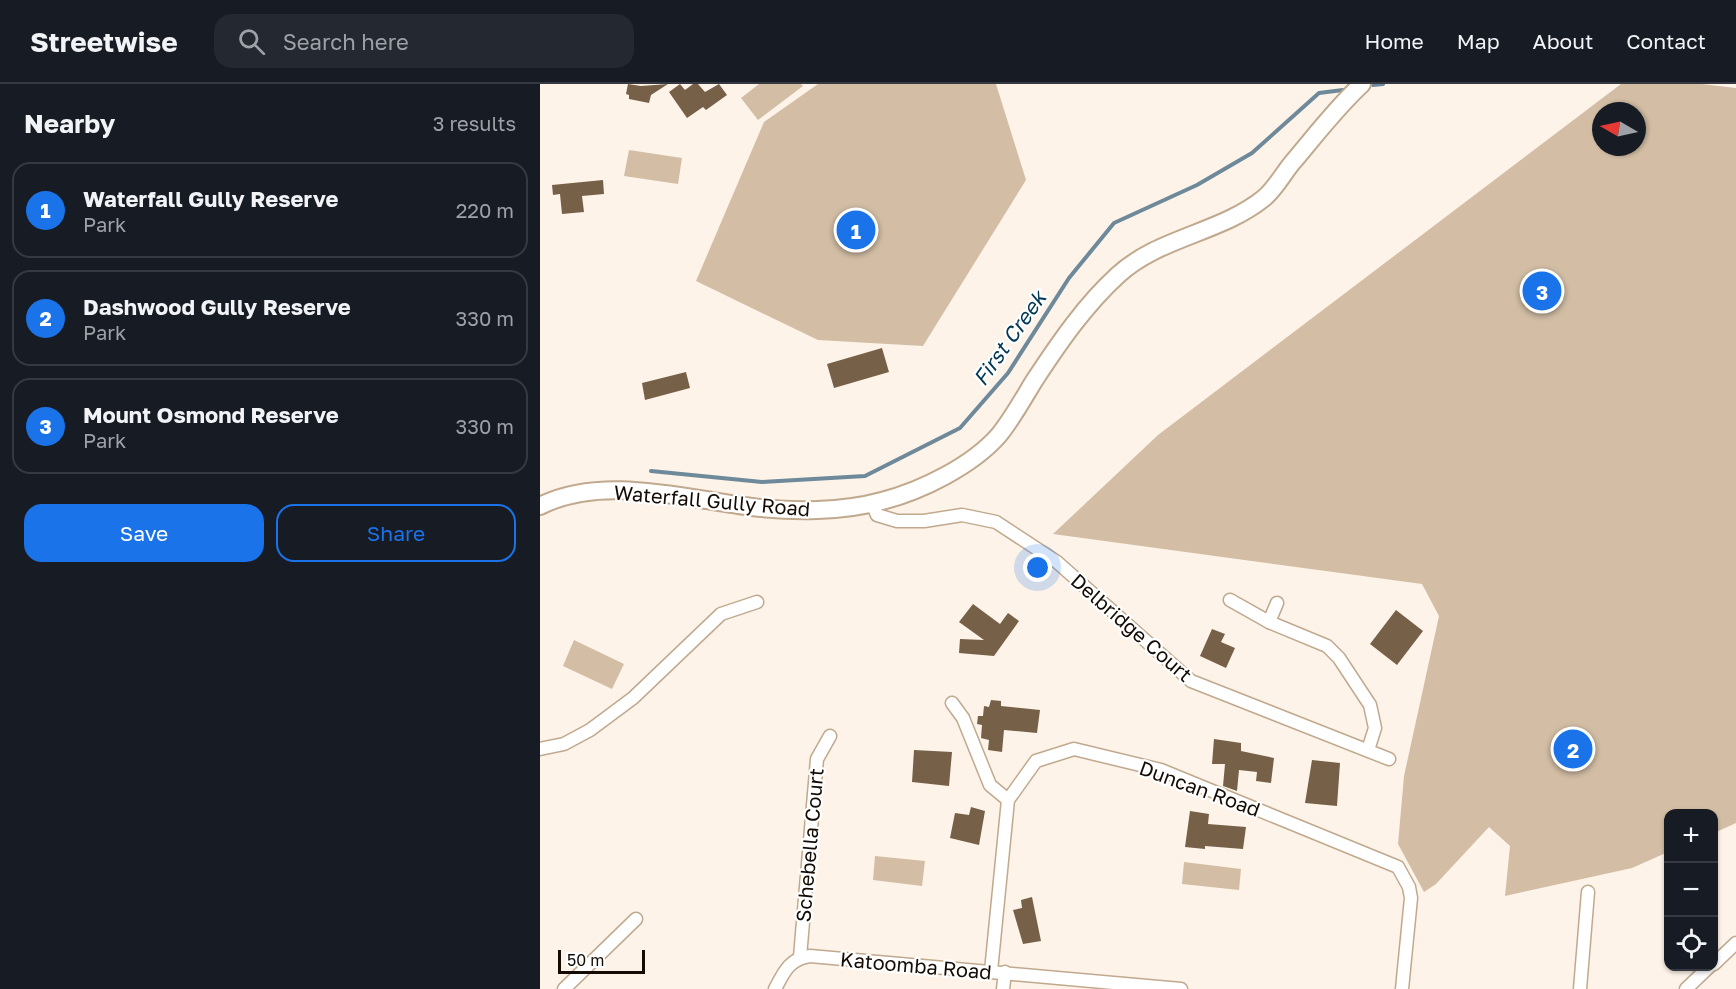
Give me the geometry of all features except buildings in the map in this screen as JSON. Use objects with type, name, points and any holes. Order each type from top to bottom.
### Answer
[{"type":"street","name":"Waterfall Gully Road","points":[[540,506],[590,491],[658,493],[755,507],[813,509],[872,503],[938,479],[986,448],[1000,434],[1058,345],[1101,291],[1120,272],[1144,255],[1247,210],[1266,196],[1339,105],[1362,84]]},
{"type":"street","name":"Delbridge Court","points":[[872,503],[877,515],[897,522],[924,521],[962,515],[996,522],[1057,562],[1191,681],[1389,759]]},
{"type":"street","points":[[1230,600],[1269,622],[1326,646],[1339,657],[1370,705],[1375,728],[1368,750]]},
{"type":"street","points":[[540,749],[564,744],[590,729],[633,698],[721,614],[757,602]]},
{"type":"street","points":[[1269,622],[1277,603]]},
{"type":"street","points":[[952,703],[963,718],[990,786],[1008,800]]},
{"type":"street","name":"Schebella Court","points":[[800,957],[817,759],[830,735]]},
{"type":"street","name":"Duncan Road","points":[[991,971],[1008,800],[1036,761],[1074,749],[1161,770],[1398,867],[1409,887],[1411,898],[1402,989]]},
{"type":"street","points":[[1580,989],[1588,892]]},
{"type":"street","points":[[564,989],[636,919]]},
{"type":"street","points":[[1718,960],[1736,943]]},
{"type":"street","points":[[775,989],[787,965],[800,957]]},
{"type":"street","name":"Katoomba Road","points":[[800,957],[1005,972],[1181,989]]},
{"type":"street","points":[[1686,989],[1706,971]]},
{"type":"street","points":[[1003,989],[1005,972]]},
{"type":"shaded area","points":[[759,84],[801,84],[803,86],[758,120],[741,98]]},
{"type":"shaded area","points":[[818,84],[996,84],[1026,180],[923,346],[818,340],[696,281],[764,122]]},
{"type":"shaded area","points":[[1621,84],[1702,84],[1736,88],[1736,823],[1718,831],[1718,809],[1664,809],[1664,854],[1632,868],[1505,896],[1510,846],[1489,827],[1436,884],[1424,892],[1398,844],[1404,776],[1439,616],[1422,584],[1053,534],[1158,435],[1592,106],[1592,156],[1646,156],[1646,102],[1597,102]]},
{"type":"shaded area","points":[[629,150],[682,158],[678,184],[624,176]]},
{"type":"shaded area","points":[[574,640],[624,664],[612,689],[563,666]]},
{"type":"shaded area","points":[[875,856],[925,861],[922,886],[873,880]]},
{"type":"shaded area","points":[[1184,862],[1241,869],[1239,890],[1182,884]]},
{"type":"waterway","name":"First Creek","points":[[1373,85],[1383,84]]},
{"type":"waterway","name":"First Creek","points":[[651,471],[762,482],[865,476],[960,428],[1008,373],[1069,278],[1114,223],[1197,185],[1252,153],[1319,93],[1343,90]]},
{"type":"place","name":"Waterfall Gully Reserve","points":[[856,230]]},
{"type":"place","name":"Mount Osmond Reserve","points":[[1542,291]]},
{"type":"place","name":"Dashwood Gully Reserve","points":[[1573,749]]}]
